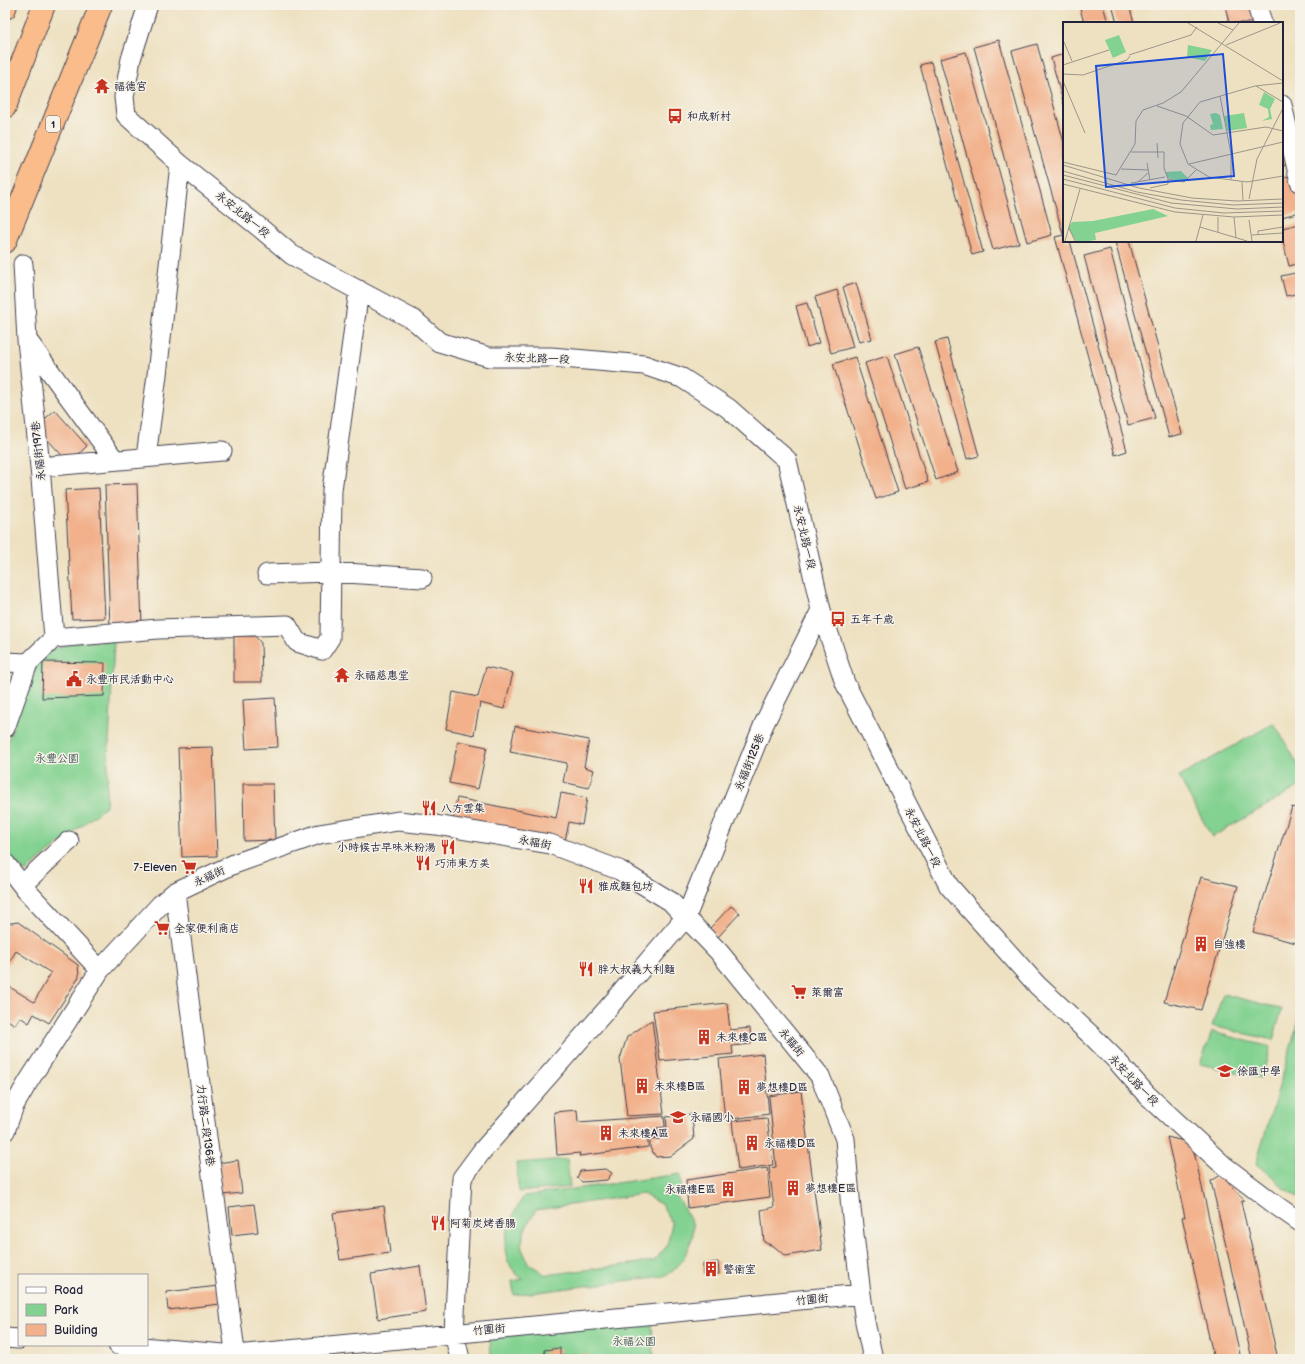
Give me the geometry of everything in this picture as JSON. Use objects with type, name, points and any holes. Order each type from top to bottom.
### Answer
[{"type":"highway","points":[[5,107],[44,5]]},
{"type":"highway","name":"1","points":[[5,242],[101,5]]},
{"type":"street","name":"永安北路一段","points":[[148,5],[131,59],[124,97],[126,115],[180,164],[292,255],[414,320],[440,342],[489,356],[551,358],[644,365],[682,378],[728,408],[787,460],[821,610],[845,683],[949,886],[1037,985],[1093,1038],[1146,1094],[1223,1165],[1300,1222]]},
{"type":"street","points":[[1257,5],[1262,22]]},
{"type":"street","points":[[1283,109],[1300,182]]},
{"type":"street","points":[[146,457],[157,375],[180,164]]},
{"type":"street","name":"永福街197巷","points":[[23,264],[27,340],[40,467],[54,638]]},
{"type":"street","points":[[5,728],[28,663],[54,638],[158,629],[287,624],[297,642],[322,650],[330,638],[332,490],[359,290]]},
{"type":"street","points":[[27,340],[114,459]]},
{"type":"street","points":[[40,467],[114,459],[222,451]]},
{"type":"street","points":[[267,574],[331,572],[422,578]]},
{"type":"street","name":"永福街125巷","points":[[460,1359],[454,1333],[462,1178],[482,1151],[686,917],[764,724],[821,610]]},
{"type":"street","points":[[5,662],[28,663]]},
{"type":"street","name":"永福街","points":[[5,1131],[14,1106],[28,1082],[100,970],[160,905],[175,892],[234,864],[319,834],[398,821],[436,825],[550,844],[619,870],[670,901],[719,952],[820,1076],[845,1139],[851,1209],[861,1294],[873,1359]]},
{"type":"street","points":[[22,885],[69,841]]},
{"type":"street","points":[[5,863],[22,885],[100,970]]},
{"type":"street","name":"力行路二段136巷","points":[[175,892],[236,1357]]},
{"type":"street","name":"竹圍街","points":[[128,1346],[236,1357],[454,1333],[861,1294]]},
{"type":"street","points":[[5,1338],[18,1338]]},
{"type":"green space","name":"永豐公園","points":[[114,641],[106,806],[25,872],[5,851],[5,749],[38,660],[51,650],[76,642]]},
{"type":"green space","points":[[1274,723],[1300,768],[1300,786],[1212,837],[1179,777]]},
{"type":"green space","points":[[1223,994],[1282,1009],[1273,1040],[1212,1026]]},
{"type":"green space","points":[[1300,1016],[1300,1199],[1282,1187],[1277,1180],[1256,1164]]},
{"type":"green space","points":[[1212,1032],[1271,1047],[1261,1078],[1200,1064]]},
{"type":"green space","points":[[567,1159],[570,1187],[519,1192],[516,1163]]},
{"type":"green space","points":[[680,1174],[682,1191],[670,1193],[678,1198],[693,1225],[693,1236],[683,1260],[673,1271],[664,1276],[514,1295],[512,1281],[523,1279],[515,1272],[508,1262],[505,1243],[514,1213],[524,1196]],"holes":[[[643,1194],[662,1205],[672,1223],[667,1246],[654,1261],[546,1275],[528,1263],[521,1246],[525,1229],[536,1210]]]},
{"type":"green space","name":"永福公園","points":[[652,1321],[654,1359],[491,1359],[490,1337]]},
{"type":"building","points":[[1079,5],[1103,5],[1108,22],[1084,22]]},
{"type":"building","points":[[1112,5],[1129,5],[1134,22],[1117,22]]},
{"type":"building","points":[[1225,5],[1252,5],[1256,22],[1229,22]]},
{"type":"building","points":[[999,40],[1052,235],[1027,242],[974,47]]},
{"type":"building","points":[[1037,44],[1063,139],[1063,234],[1012,51]]},
{"type":"building","points":[[966,52],[1019,243],[993,250],[940,59]]},
{"type":"building","points":[[1063,54],[1063,101],[1051,58]]},
{"type":"building","points":[[931,62],[983,252],[972,255],[920,65]]},
{"type":"building","points":[[1283,138],[1290,164],[1283,166]]},
{"type":"building","points":[[1293,175],[1300,205],[1300,212],[1283,217],[1283,178]]},
{"type":"building","points":[[1300,224],[1300,263],[1289,266],[1283,241],[1283,228]]},
{"type":"building","points":[[1063,235],[1063,242],[1070,242],[1127,451],[1115,455],[1055,237]]},
{"type":"building","points":[[1115,242],[1129,242],[1182,434],[1169,437]]},
{"type":"building","points":[[1110,249],[1155,418],[1128,425],[1084,256]]},
{"type":"building","points":[[1300,272],[1300,293],[1286,296],[1281,276]]},
{"type":"building","points":[[856,283],[872,339],[859,342],[843,287]]},
{"type":"building","points":[[837,290],[853,347],[831,353],[815,297]]},
{"type":"building","points":[[807,303],[819,343],[807,347],[796,306]]},
{"type":"building","points":[[947,339],[979,456],[967,459],[935,342]]},
{"type":"building","points":[[918,347],[958,472],[936,480],[895,354]]},
{"type":"building","points":[[887,356],[928,482],[905,489],[865,363]]},
{"type":"building","points":[[855,357],[898,492],[876,499],[833,364]]},
{"type":"building","points":[[55,410],[87,446],[69,463],[36,427]]},
{"type":"building","points":[[137,484],[142,626],[110,628],[105,485]]},
{"type":"building","points":[[99,488],[105,618],[72,619],[65,490]]},
{"type":"building","points":[[234,636],[255,636],[261,643],[262,682],[234,682]]},
{"type":"building","name":"永豐市民活動中心","points":[[43,662],[105,663],[104,696],[42,698]]},
{"type":"building","points":[[486,667],[513,673],[504,709],[480,703],[474,735],[446,729],[453,692],[478,697]]},
{"type":"building","points":[[275,698],[278,747],[246,749],[243,700]]},
{"type":"building","points":[[515,726],[589,740],[584,767],[594,770],[589,788],[563,782],[567,763],[510,752]]},
{"type":"building","points":[[458,741],[487,747],[478,789],[449,783]]},
{"type":"building","points":[[213,747],[217,856],[182,857],[178,748]]},
{"type":"building","points":[[243,784],[273,784],[275,840],[244,841]]},
{"type":"building","points":[[561,793],[587,798],[582,825],[569,822],[564,846],[452,823],[457,798],[556,818]]},
{"type":"building","points":[[1292,807],[1300,809],[1300,902],[1296,916],[1300,917],[1300,944],[1253,932]]},
{"type":"building","name":"自強樓","points":[[1201,877],[1238,886],[1201,1010],[1164,1002]]},
{"type":"building","points":[[731,906],[740,913],[718,937],[709,929]]},
{"type":"building","points":[[18,922],[78,965],[79,977],[49,1023],[34,1014],[29,1023],[20,1017],[15,1025],[5,1018],[5,984],[34,1002],[51,973],[16,951],[5,969],[5,924]]},
{"type":"building","name":"未來樓C區","points":[[727,1003],[730,1030],[750,1028],[751,1044],[732,1046],[733,1054],[660,1061],[653,1011]]},
{"type":"building","name":"未來樓B區","points":[[652,1020],[664,1114],[627,1116],[620,1059],[627,1037]]},
{"type":"building","name":"夢想樓D區","points":[[763,1054],[769,1114],[725,1120],[719,1059]]},
{"type":"building","name":"夢想樓E區","points":[[801,1091],[822,1250],[785,1256],[775,1247],[764,1242],[761,1210],[774,1207],[769,1168],[776,1167],[769,1096]]},
{"type":"building","name":"未來樓A區","points":[[577,1110],[578,1122],[664,1116],[665,1127],[657,1128],[657,1138],[648,1139],[648,1147],[579,1156],[580,1153],[557,1155],[554,1112]]},
{"type":"building","points":[[692,1114],[694,1139],[671,1156],[656,1157],[650,1148],[650,1140],[660,1139],[659,1129],[667,1128],[666,1117]]},
{"type":"building","name":"永福樓D區","points":[[767,1118],[773,1165],[738,1170],[732,1121]]},
{"type":"building","points":[[1167,1137],[1192,1143],[1241,1359],[1214,1359],[1182,1217],[1185,1217]]},
{"type":"building","points":[[238,1160],[242,1193],[222,1195],[218,1163]]},
{"type":"building","name":"永福樓E區","points":[[767,1168],[770,1197],[688,1208],[686,1180]]},
{"type":"building","points":[[606,1169],[612,1173],[607,1180],[582,1182],[577,1178],[580,1171]]},
{"type":"building","points":[[1221,1175],[1244,1200],[1241,1202],[1278,1359],[1252,1359],[1211,1181]]},
{"type":"building","points":[[254,1204],[258,1232],[232,1235],[229,1207]]},
{"type":"building","points":[[384,1206],[390,1253],[340,1260],[333,1213]]},
{"type":"building","name":"警衛室","points":[[718,1262],[719,1274],[703,1275],[703,1264]]},
{"type":"building","points":[[420,1266],[426,1312],[378,1319],[371,1274]]},
{"type":"building","points":[[218,1286],[220,1304],[168,1310],[166,1292]]},
{"type":"building","points":[[560,1348],[560,1356],[588,1354],[589,1359],[507,1359],[545,1354],[544,1350]]},
{"type":"place","name":"福德宮","points":[[102,86]]},
{"type":"place","name":"和成新村","points":[[675,116]]},
{"type":"place","name":"五年千歲","points":[[838,619]]},
{"type":"place","name":"永福慈惠堂","points":[[342,675]]},
{"type":"place","name":"永豐市民活動中心","points":[[74,679]]},
{"type":"place","name":"八方雲集","points":[[429,808]]},
{"type":"place","name":"小時候古早味米粉湯","points":[[448,847]]},
{"type":"place","name":"巧沛東方美","points":[[423,863]]},
{"type":"place","name":"7-Eleven","points":[[189,867]]},
{"type":"place","name":"雅成麵包坊","points":[[586,886]]},
{"type":"place","name":"全家便利商店","points":[[162,928]]},
{"type":"place","name":"自強樓","points":[[1201,944]]},
{"type":"place","name":"胖大叔義大利麵","points":[[586,969]]},
{"type":"place","name":"萊爾富","points":[[799,992]]},
{"type":"place","name":"未來樓C區","points":[[704,1037]]},
{"type":"place","name":"徐匯中學","points":[[1225,1071]]},
{"type":"place","name":"未來樓B區","points":[[642,1086]]},
{"type":"place","name":"夢想樓D區","points":[[744,1087]]},
{"type":"place","name":"永福國小","points":[[678,1117]]},
{"type":"place","name":"未來樓A區","points":[[606,1133]]},
{"type":"place","name":"永福樓D區","points":[[752,1143]]},
{"type":"place","name":"夢想樓E區","points":[[793,1188]]},
{"type":"place","name":"永福樓E區","points":[[728,1189]]},
{"type":"place","name":"阿菊炭烤香腸","points":[[438,1223]]},
{"type":"place","name":"警衛室","points":[[711,1269]]}]
